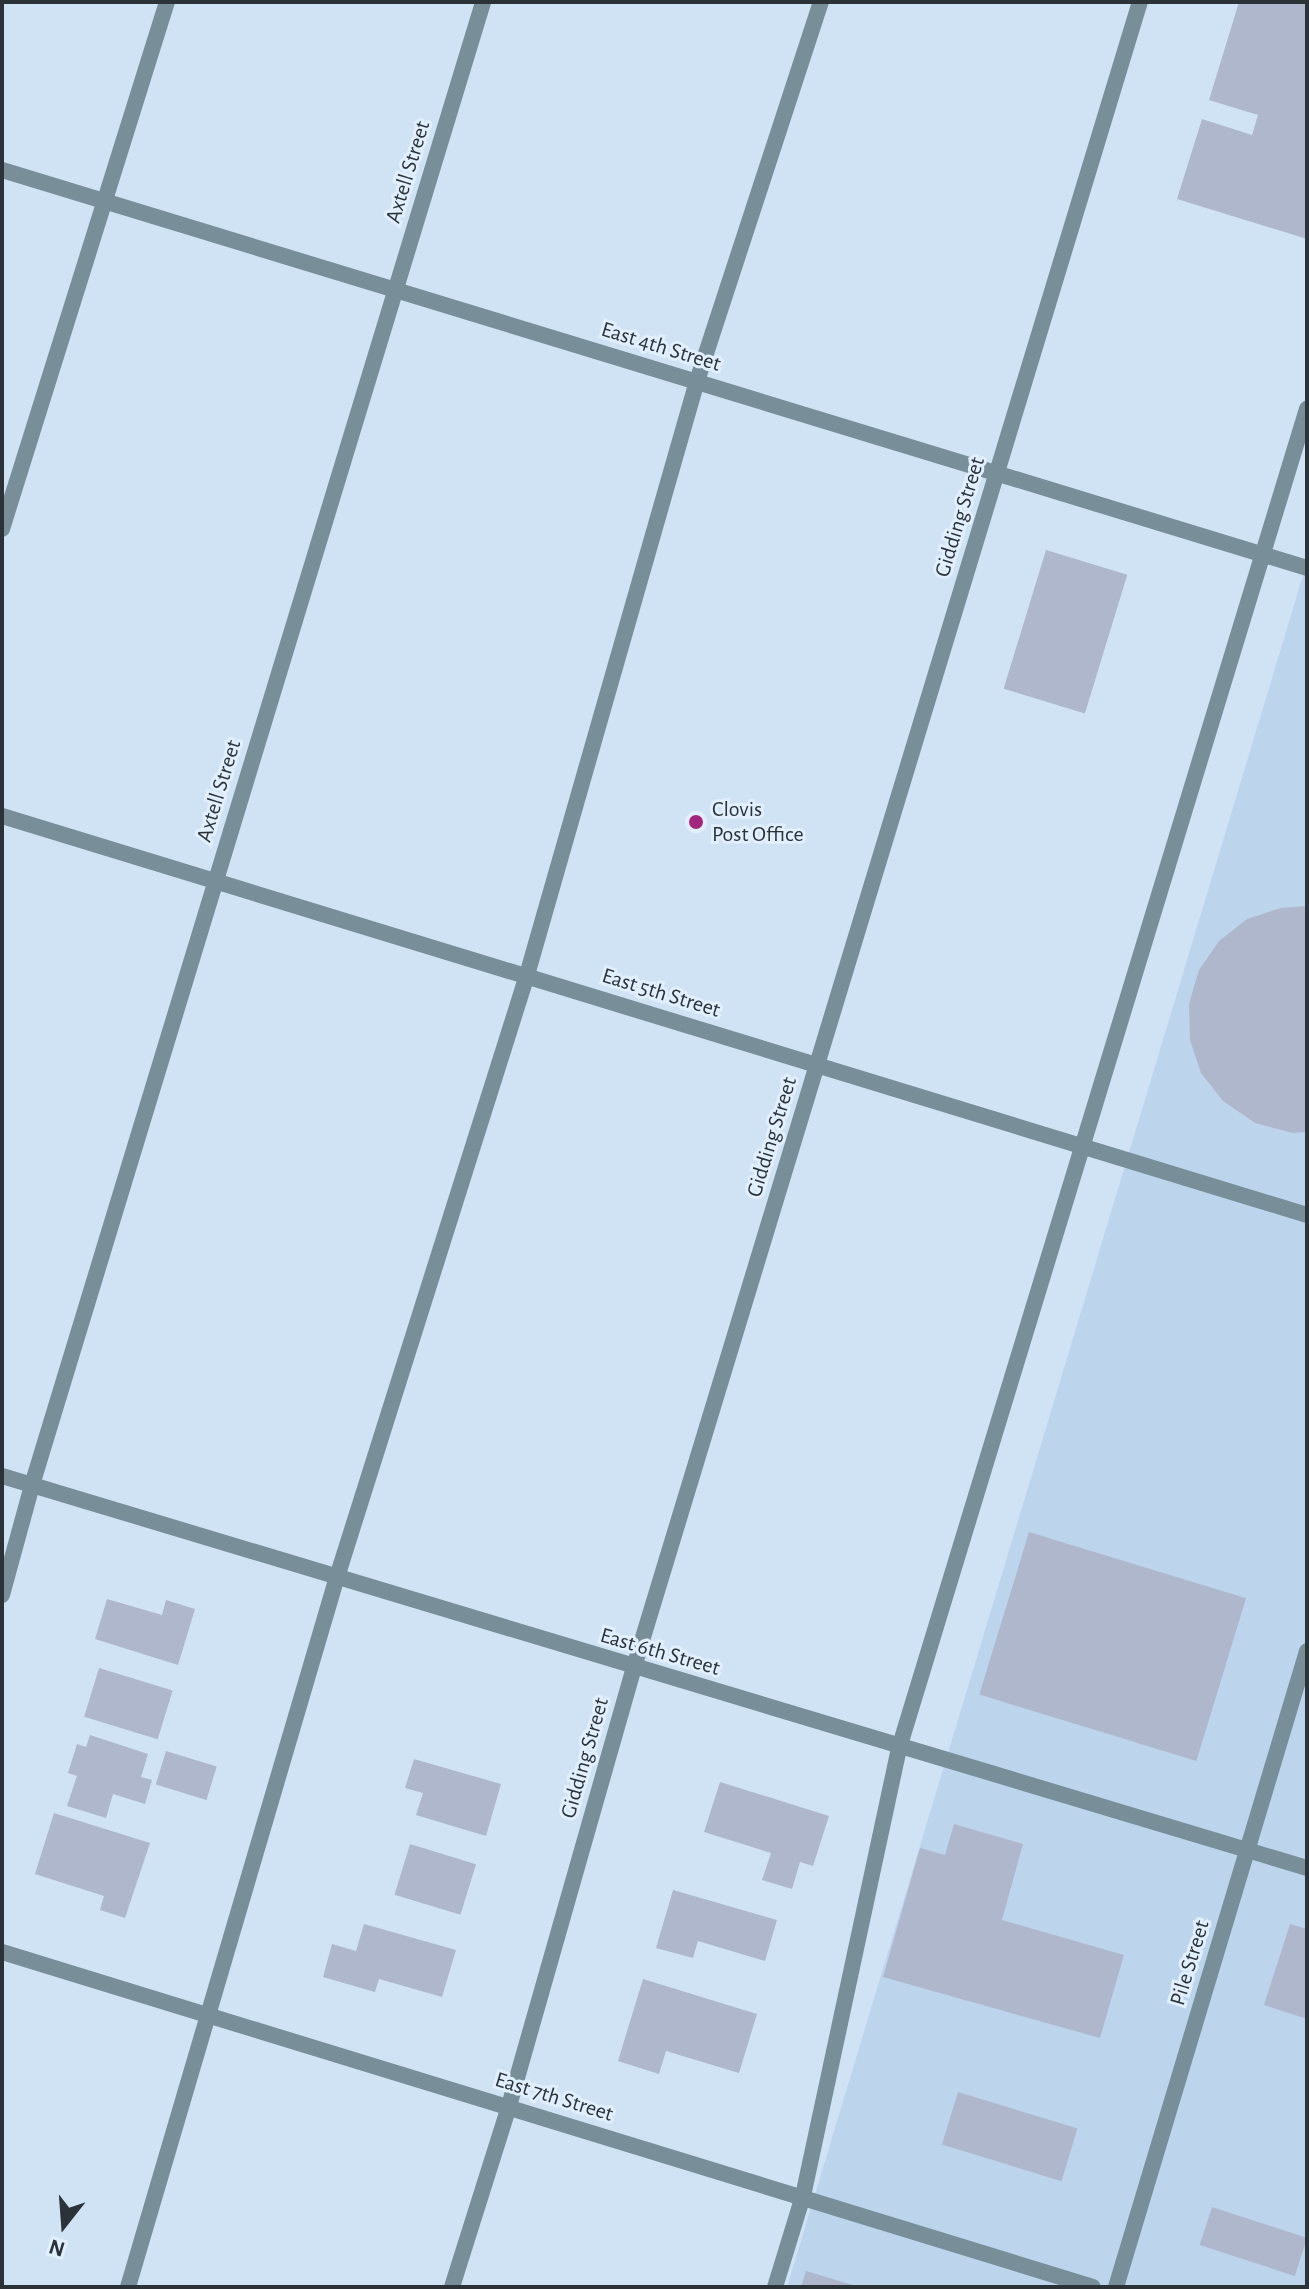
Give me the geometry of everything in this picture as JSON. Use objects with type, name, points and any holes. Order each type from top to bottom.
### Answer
[{"type":"street","points":[[2,529],[167,2]]},
{"type":"street","name":"Axtell Street","points":[[2,1595],[32,1485],[483,2]]},
{"type":"street","points":[[128,2287],[337,1577],[527,975],[697,381],[821,2]]},
{"type":"street","name":"Gidding Street","points":[[452,2287],[509,2106],[634,1667],[1140,2]]},
{"type":"street","name":"East 4th Street","points":[[2,170],[1307,568]]},
{"type":"street","points":[[775,2287],[803,2196],[900,1745],[1307,409]]},
{"type":"street","name":"East 5th Street","points":[[2,816],[1307,1215]]},
{"type":"street","name":"East 6th Street","points":[[2,1476],[1307,1868]]},
{"type":"street","name":"Pile Street","points":[[1116,2287],[1307,1651]]},
{"type":"street","name":"East 7th Street","points":[[2,1952],[1093,2287]]},
{"type":"shaded area","points":[[1307,562],[1307,2287],[787,2287]]},
{"type":"building","points":[[1239,2],[1307,2],[1307,239],[1177,199],[1202,119],[1252,135],[1258,115],[1209,100]]},
{"type":"building","points":[[1046,550],[1127,575],[1085,714],[1004,689]]},
{"type":"building","points":[[1307,906],[1307,1132],[1293,1133],[1255,1123],[1223,1101],[1201,1073],[1190,1040],[1189,1004],[1199,970],[1219,941],[1247,919],[1281,908]]},
{"type":"building","points":[[1029,1532],[1246,1598],[1196,1761],[979,1695]]},
{"type":"building","points":[[107,1599],[162,1615],[166,1600],[195,1609],[178,1665],[95,1639]]},
{"type":"building","points":[[99,1668],[173,1691],[158,1739],[84,1717]]},
{"type":"building","points":[[90,1735],[148,1754],[141,1777],[152,1780],[145,1804],[113,1794],[106,1818],[67,1806],[77,1776],[68,1773],[77,1744],[86,1747]]},
{"type":"building","points":[[166,1751],[217,1766],[206,1800],[156,1784]]},
{"type":"building","points":[[414,1759],[501,1784],[486,1836],[416,1815],[423,1793],[405,1788]]},
{"type":"building","points":[[720,1782],[829,1816],[813,1866],[800,1862],[792,1889],[762,1880],[771,1853],[704,1832]]},
{"type":"building","points":[[54,1813],[150,1843],[125,1918],[100,1910],[104,1896],[35,1874]]},
{"type":"building","points":[[954,1824],[1023,1844],[1002,1920],[1124,1955],[1100,2038],[883,1977],[920,1848],[945,1855]]},
{"type":"building","points":[[410,1844],[476,1864],[460,1915],[395,1895]]},
{"type":"building","points":[[673,1890],[777,1920],[765,1961],[698,1941],[693,1958],[656,1948]]},
{"type":"building","points":[[364,1924],[456,1950],[442,1997],[379,1979],[375,1992],[323,1977],[332,1944],[356,1951]]},
{"type":"building","points":[[1290,1924],[1307,1929],[1307,2019],[1264,2005]]},
{"type":"building","points":[[643,1979],[757,2014],[739,2073],[666,2051],[659,2074],[618,2061]]},
{"type":"building","points":[[958,2092],[1078,2129],[1061,2181],[942,2145]]},
{"type":"building","points":[[1212,2207],[1307,2238],[1295,2276],[1200,2245]]},
{"type":"building","points":[[806,2271],[856,2286],[801,2287]]},
{"type":"place","name":"Clovis Post Office","points":[[696,822]]}]
